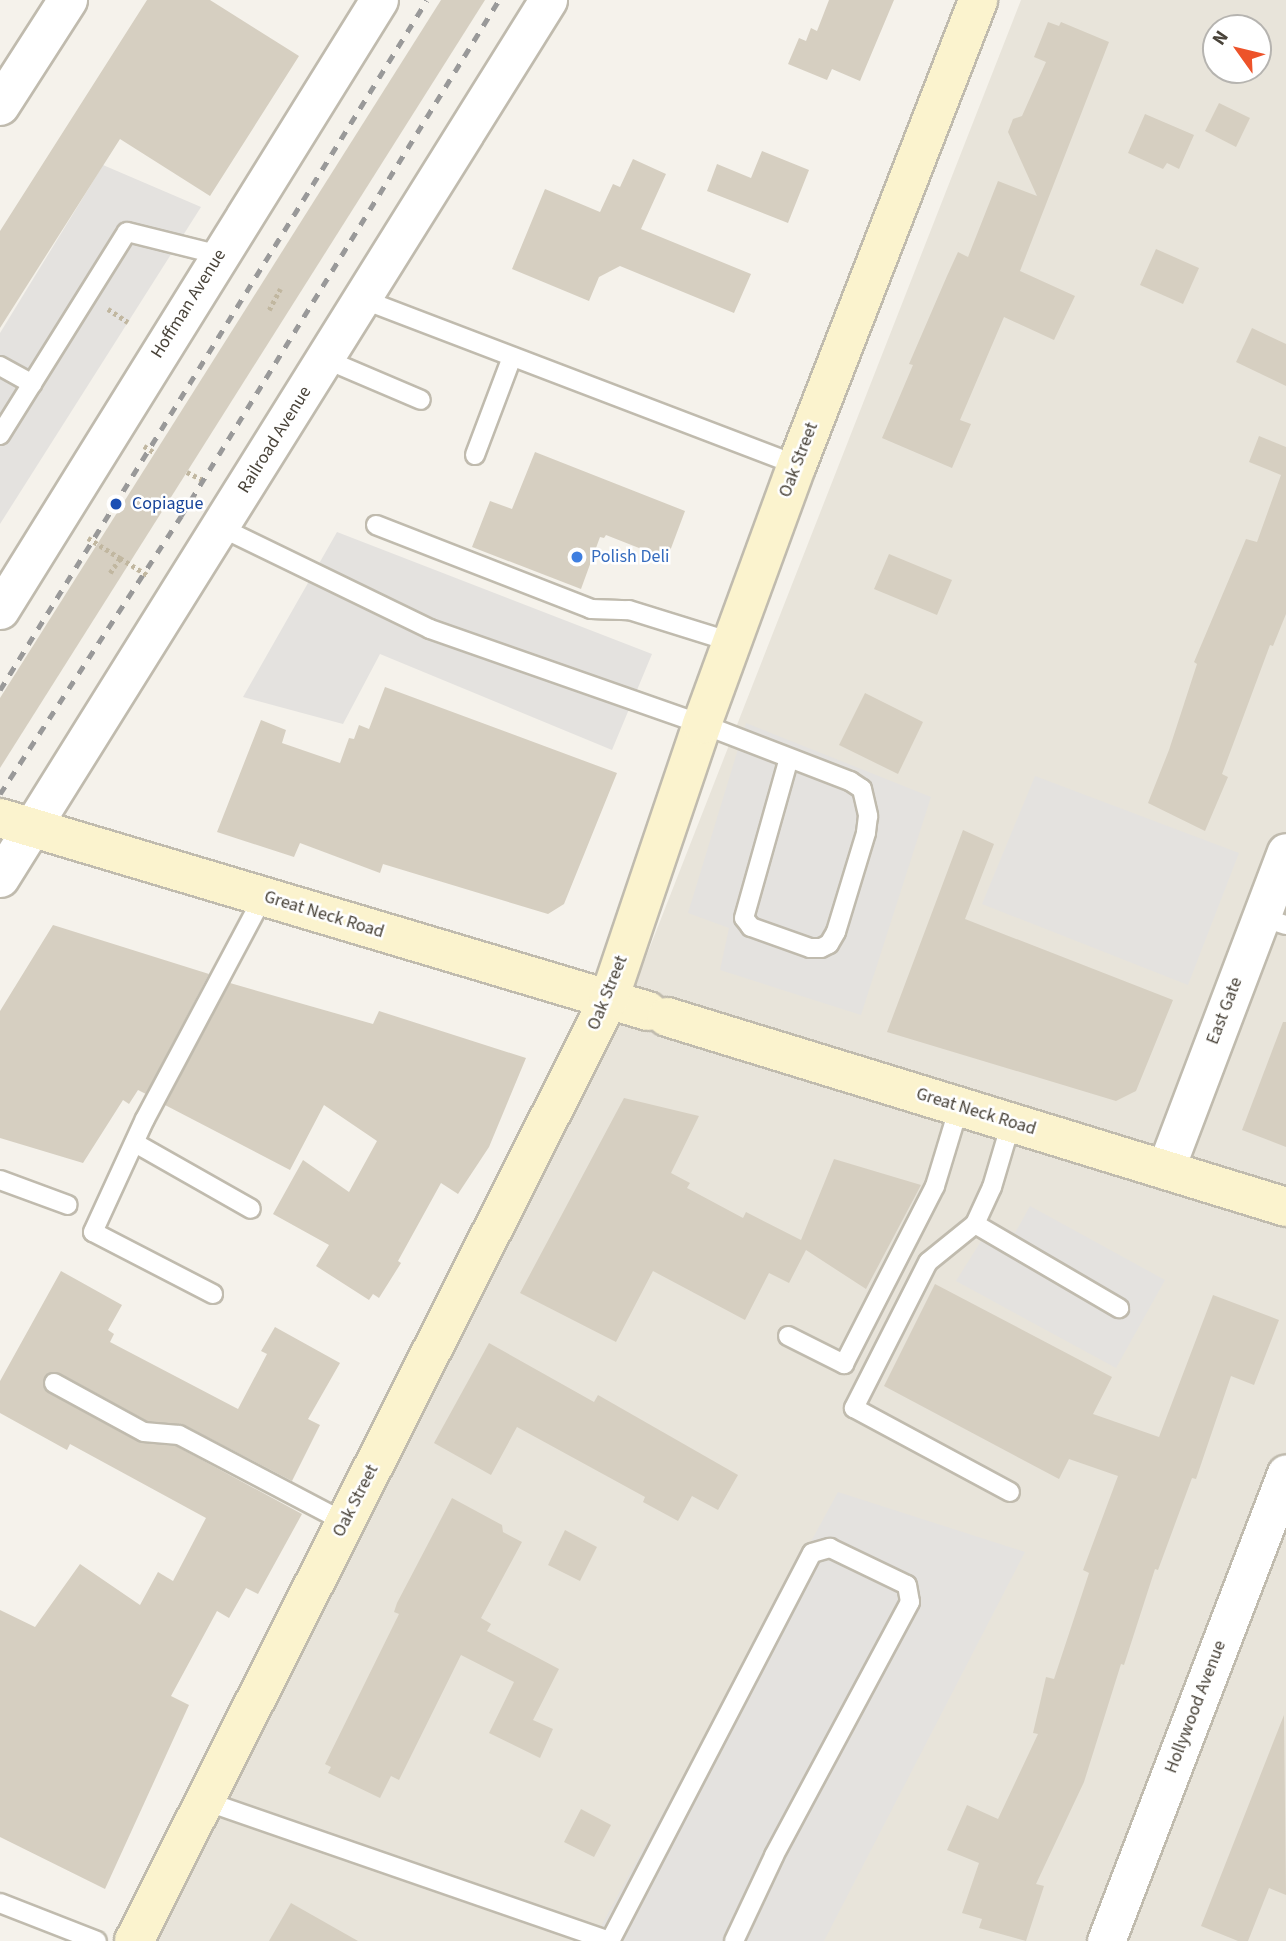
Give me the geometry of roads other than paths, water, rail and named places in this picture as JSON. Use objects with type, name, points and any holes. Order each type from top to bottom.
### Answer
[{"type":"main road","name":"Oak Street","points":[[134,1941],[609,999],[702,724],[797,465],[978,0]]},
{"type":"main road","name":"Great Neck Road","points":[[16,823],[609,999],[1286,1207]]},
{"type":"street","points":[[0,106],[68,0]]},
{"type":"street","name":"Hoffman Avenue","points":[[0,610],[379,0]]},
{"type":"street","name":"Railroad Avenue","points":[[0,878],[16,823],[220,527],[548,0]]},
{"type":"street","name":"East Gate","points":[[1165,1170],[1274,921],[1286,852]]},
{"type":"street","name":"Hollywood Avenue","points":[[1106,1941],[1286,1473]]},
{"type":"lane","points":[[0,435],[127,232],[220,254]]},
{"type":"lane","points":[[362,299],[797,465]]},
{"type":"lane","points":[[475,455],[512,357]]},
{"type":"lane","points":[[325,359],[421,400]]},
{"type":"lane","points":[[0,366],[32,384]]},
{"type":"lane","points":[[376,525],[591,609],[629,610],[732,642]]},
{"type":"lane","points":[[220,527],[430,629],[702,724],[850,781],[862,789],[866,802],[867,825],[863,846],[836,932],[830,944],[821,948],[810,948],[751,927],[744,918],[789,758]]},
{"type":"lane","points":[[213,1294],[93,1232],[135,1143],[263,897]]},
{"type":"lane","points":[[788,1336],[844,1364],[935,1186],[959,1107]]},
{"type":"lane","points":[[1010,1492],[854,1408],[928,1262],[975,1224],[992,1187],[1011,1123]]},
{"type":"lane","points":[[135,1143],[251,1209]]},
{"type":"lane","points":[[0,1180],[68,1205]]},
{"type":"lane","points":[[975,1224],[1119,1308]]},
{"type":"lane","points":[[54,1383],[144,1432],[179,1435],[345,1522]]},
{"type":"lane","points":[[205,1801],[610,1941],[812,1553],[830,1548],[907,1585],[910,1602],[774,1856],[734,1941]]},
{"type":"lane","points":[[0,1903],[97,1941]]},
{"type":"railway","points":[[0,690],[427,0]]},
{"type":"railway","points":[[0,794],[181,516],[499,0]]},
{"type":"place","name":"Copiague","points":[[116,504]]},
{"type":"place","name":"Polish Deli","points":[[577,557]]}]
